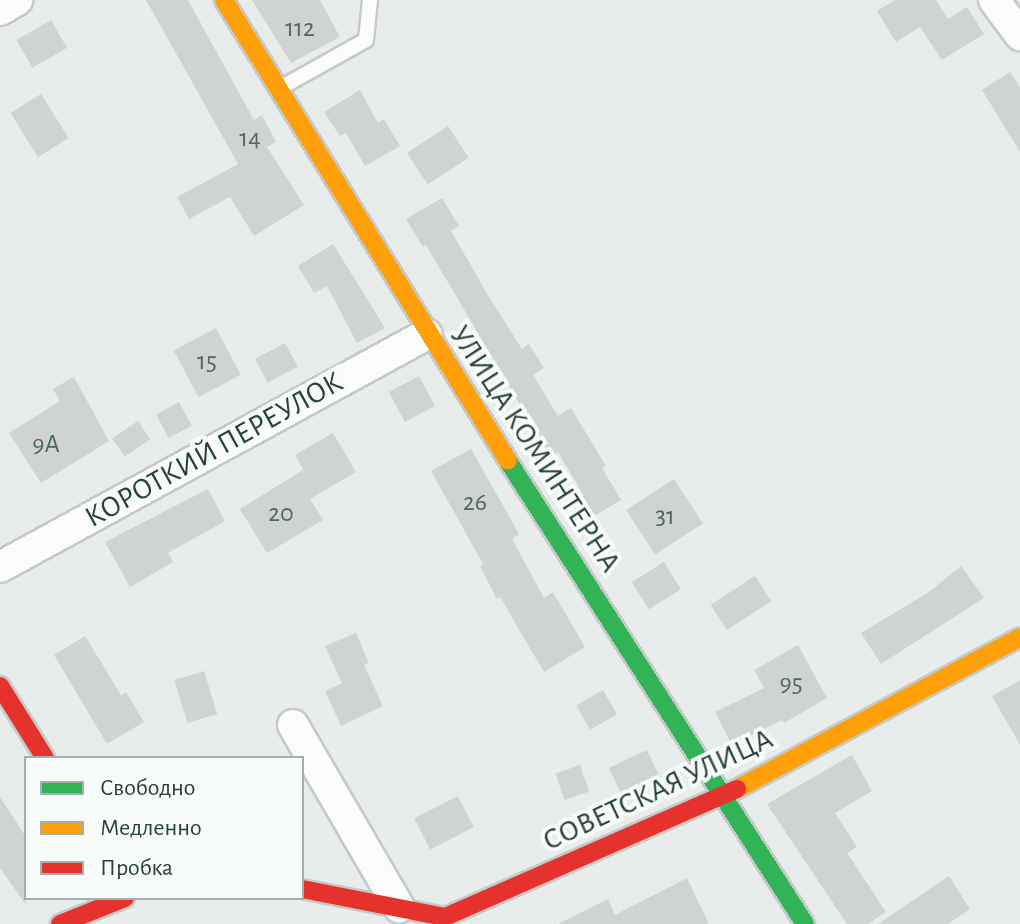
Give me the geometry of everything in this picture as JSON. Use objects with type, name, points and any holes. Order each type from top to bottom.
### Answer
[{"type":"street","points":[[0,10],[17,0]]},
{"type":"street","name":"УЛИЦА КОМИНТЕРНА","points":[[224,0],[427,334],[805,924]]},
{"type":"street","points":[[994,0],[1020,35]]},
{"type":"street","name":"КОРОТКИЙ ПЕРЕУЛОК","points":[[0,567],[427,334]]},
{"type":"street","name":"СОВЕТСКАЯ УЛИЦА","points":[[304,889],[399,907],[446,921],[725,795],[1020,637]]},
{"type":"street","points":[[0,686],[44,756]]},
{"type":"street","points":[[293,725],[399,907]]},
{"type":"street","points":[[60,924],[120,900]]},
{"type":"lane","points":[[278,89],[366,40],[370,0]]},
{"type":"building","points":[[146,0],[188,0],[254,120],[262,115],[276,142],[267,147],[304,205],[254,236],[230,197],[189,219],[177,197],[238,164]]},
{"type":"building","points":[[252,0],[320,0],[340,37],[291,63]]},
{"type":"building","points":[[895,0],[936,0],[948,19],[967,7],[984,34],[942,60],[920,27],[896,42],[877,11]]},
{"type":"building","points":[[51,20],[67,48],[32,68],[16,40]]},
{"type":"building","points":[[1010,72],[1020,88],[1020,152],[982,90]]},
{"type":"building","points":[[360,90],[378,123],[384,119],[400,146],[365,166],[346,133],[340,136],[324,112]]},
{"type":"building","points":[[41,94],[69,138],[38,157],[10,113]]},
{"type":"building","points":[[448,126],[469,158],[428,185],[407,153]]},
{"type":"building","points":[[442,198],[459,226],[451,231],[489,297],[522,349],[529,344],[544,368],[533,375],[558,416],[571,408],[606,466],[602,468],[621,500],[591,518],[579,499],[584,496],[558,452],[551,457],[426,245],[423,247],[406,219]]},
{"type":"building","points":[[333,244],[385,328],[357,343],[327,286],[314,293],[298,266]]},
{"type":"building","points":[[216,328],[241,375],[199,397],[174,351]]},
{"type":"building","points":[[285,343],[298,367],[268,383],[255,359]]},
{"type":"building","points":[[419,376],[435,406],[405,422],[389,392]]},
{"type":"building","points":[[74,377],[109,441],[41,483],[9,433],[60,401],[53,389]]},
{"type":"building","points":[[179,402],[192,426],[169,438],[156,414]]},
{"type":"building","points":[[138,421],[150,439],[125,457],[112,438]]},
{"type":"building","points":[[333,433],[356,472],[310,499],[323,520],[267,553],[240,509],[303,470],[295,455]]},
{"type":"building","points":[[471,449],[519,534],[512,539],[544,598],[553,592],[585,647],[544,672],[500,597],[497,599],[480,566],[483,564],[431,471]]},
{"type":"building","points":[[674,479],[703,523],[655,554],[626,510]]},
{"type":"building","points":[[208,489],[225,521],[168,553],[173,562],[130,587],[105,542]]},
{"type":"building","points":[[664,562],[681,589],[649,609],[632,582]]},
{"type":"building","points":[[961,566],[984,598],[881,664],[861,633],[929,592]]},
{"type":"building","points":[[755,576],[771,601],[727,630],[711,605]]},
{"type":"building","points":[[356,633],[369,663],[364,665],[383,706],[341,726],[325,691],[342,683],[325,646]]},
{"type":"building","points":[[85,636],[121,695],[126,692],[144,722],[107,744],[54,655]]},
{"type":"building","points":[[798,645],[827,698],[784,723],[782,720],[732,745],[715,712],[764,688],[754,670]]},
{"type":"building","points":[[204,671],[217,714],[188,723],[174,680]]},
{"type":"building","points":[[1020,680],[1020,745],[992,696]]},
{"type":"building","points":[[603,690],[617,714],[590,730],[576,706]]},
{"type":"building","points":[[647,750],[661,780],[623,798],[609,768]]},
{"type":"building","points":[[852,755],[872,791],[835,813],[857,847],[847,853],[886,912],[868,924],[847,924],[767,804]]},
{"type":"building","points":[[580,765],[589,791],[565,800],[555,773]]},
{"type":"building","points":[[458,796],[474,827],[430,849],[414,818]]},
{"type":"building","points":[[0,797],[24,834],[26,905],[0,868]]},
{"type":"building","points":[[949,876],[970,909],[948,924],[878,924]]},
{"type":"building","points":[[687,878],[709,924],[558,924],[608,899],[615,915]]},
{"type":"traffic: fast","points":[[508,461],[805,924]]},
{"type":"traffic: slow","points":[[224,0],[508,461]]},
{"type":"traffic: slow","points":[[737,789],[1020,637]]},
{"type":"traffic: jam","points":[[0,686],[44,756]]},
{"type":"traffic: jam","points":[[304,889],[445,917],[737,789]]},
{"type":"traffic: jam","points":[[60,924],[120,900]]}]
